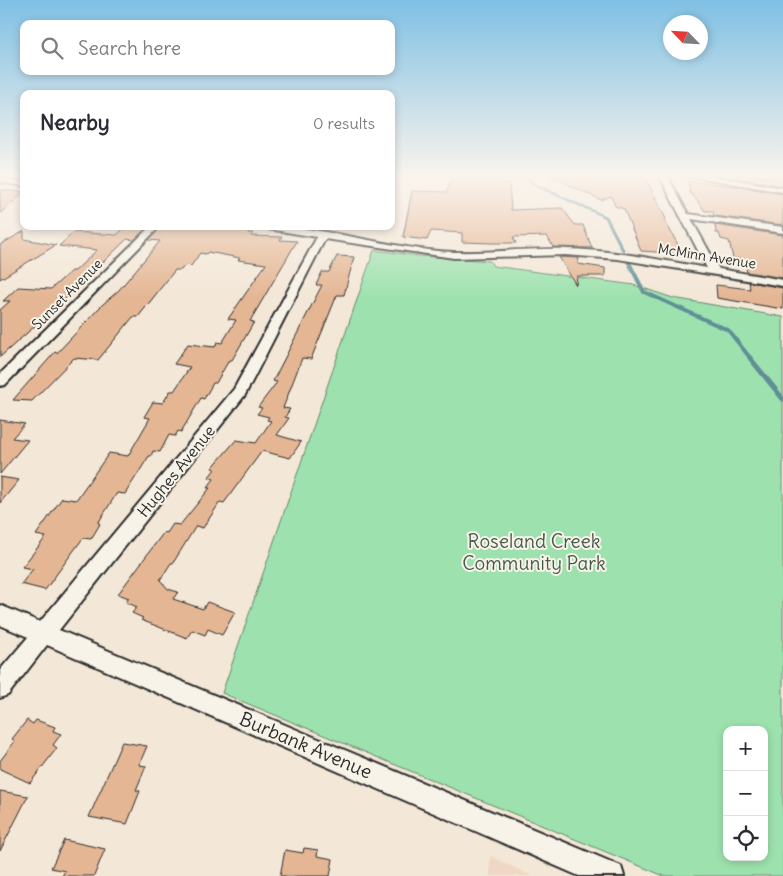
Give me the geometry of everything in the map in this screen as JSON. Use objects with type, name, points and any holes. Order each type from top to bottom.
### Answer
[{"type":"street","points":[[686,216],[783,230]]},
{"type":"street","points":[[686,216],[715,272]]},
{"type":"street","name":"Sunset Avenue","points":[[0,382],[152,230]]},
{"type":"street","name":"McMinn Avenue","points":[[290,230],[384,246],[454,255],[565,252],[618,256],[783,283]]},
{"type":"street","name":"Hughes Avenue","points":[[0,686],[240,392],[322,236]]},
{"type":"street","name":"Burbank Avenue","points":[[0,615],[611,876]]},
{"type":"shaded area","points":[[490,856],[532,876],[490,876]]},
{"type":"green space","name":"Roseland Creek Community Park","points":[[374,250],[419,256],[490,261],[493,266],[634,285],[673,298],[783,317],[783,876],[664,876],[222,693]]},
{"type":"building","points":[[407,216],[568,216],[575,225],[583,225],[592,248],[553,247],[547,236],[513,237],[516,243],[462,242],[462,233],[431,231],[427,240],[403,237]]},
{"type":"building","points":[[627,216],[664,216],[666,219],[664,219],[683,254],[641,251]]},
{"type":"building","points":[[714,216],[783,216],[783,225]]},
{"type":"building","points":[[715,225],[783,235],[783,278],[747,272],[744,260],[733,258],[729,241],[721,239],[719,233],[716,233]]},
{"type":"building","points":[[122,230],[144,230],[134,240],[127,239],[38,325],[0,357],[0,310],[10,301],[3,301],[18,287],[51,289],[71,271],[75,271],[97,250],[59,246],[74,232],[117,235]]},
{"type":"building","points":[[158,230],[249,230],[248,233],[253,233],[251,236],[282,237],[280,240],[297,241],[250,321],[254,322],[232,360],[229,360],[204,399],[201,398],[181,432],[178,431],[175,436],[169,435],[160,452],[153,451],[125,494],[117,493],[98,523],[100,524],[91,539],[83,538],[45,590],[21,584],[33,569],[22,567],[46,537],[36,535],[62,498],[76,500],[109,453],[128,456],[150,418],[144,417],[153,402],[163,403],[170,391],[174,391],[190,367],[174,364],[188,344],[215,347],[217,342],[222,343],[236,320],[228,319],[266,264],[238,260],[240,258],[208,252],[206,254],[200,253],[191,266],[185,265],[181,270],[175,270],[138,317],[133,317],[98,360],[74,358],[32,401],[13,400],[55,352],[57,353],[102,305],[119,290],[160,241],[149,240]]},
{"type":"building","points":[[24,231],[24,239],[56,245],[0,279],[0,245]]},
{"type":"building","points":[[337,256],[354,257],[344,295],[337,295],[311,359],[302,358],[283,408],[290,409],[285,417],[289,418],[277,435],[301,442],[290,458],[262,451],[224,503],[220,502],[203,528],[196,526],[160,580],[168,589],[178,592],[173,599],[203,609],[207,602],[235,612],[222,635],[208,629],[205,635],[192,630],[187,638],[141,620],[143,618],[132,613],[137,607],[126,602],[129,598],[118,594],[164,532],[167,533],[173,524],[180,525],[210,488],[207,488],[214,479],[209,477],[215,469],[212,468],[236,440],[256,443],[271,421],[267,420],[269,417],[257,414],[262,408],[258,407],[277,382],[273,381],[322,285],[316,285],[322,272],[329,272]]},
{"type":"building","points":[[559,257],[579,258],[578,264],[605,268],[605,276],[577,276],[576,285]]},
{"type":"building","points":[[749,282],[783,288],[783,309],[717,298],[716,285],[750,289]]},
{"type":"building","points":[[0,420],[25,424],[12,438],[28,440],[0,474]]},
{"type":"building","points":[[0,477],[19,480],[0,503]]},
{"type":"building","points":[[27,720],[33,724],[36,720],[55,727],[53,731],[61,734],[53,745],[57,748],[30,783],[0,769],[0,761],[15,741],[12,739]]},
{"type":"building","points":[[122,742],[147,746],[139,765],[146,766],[136,790],[140,791],[127,824],[89,817]]},
{"type":"building","points":[[0,791],[28,796],[0,851]]},
{"type":"building","points":[[64,840],[105,849],[94,876],[62,876],[65,871],[51,868]]},
{"type":"building","points":[[304,848],[318,850],[317,856],[333,859],[330,876],[280,876],[285,850],[303,853]]},
{"type":"waterway","points":[[604,216],[606,217],[626,256]]},
{"type":"waterway","points":[[625,255],[644,292],[728,330],[751,359]]},
{"type":"waterway","points":[[750,358],[783,399]]}]
